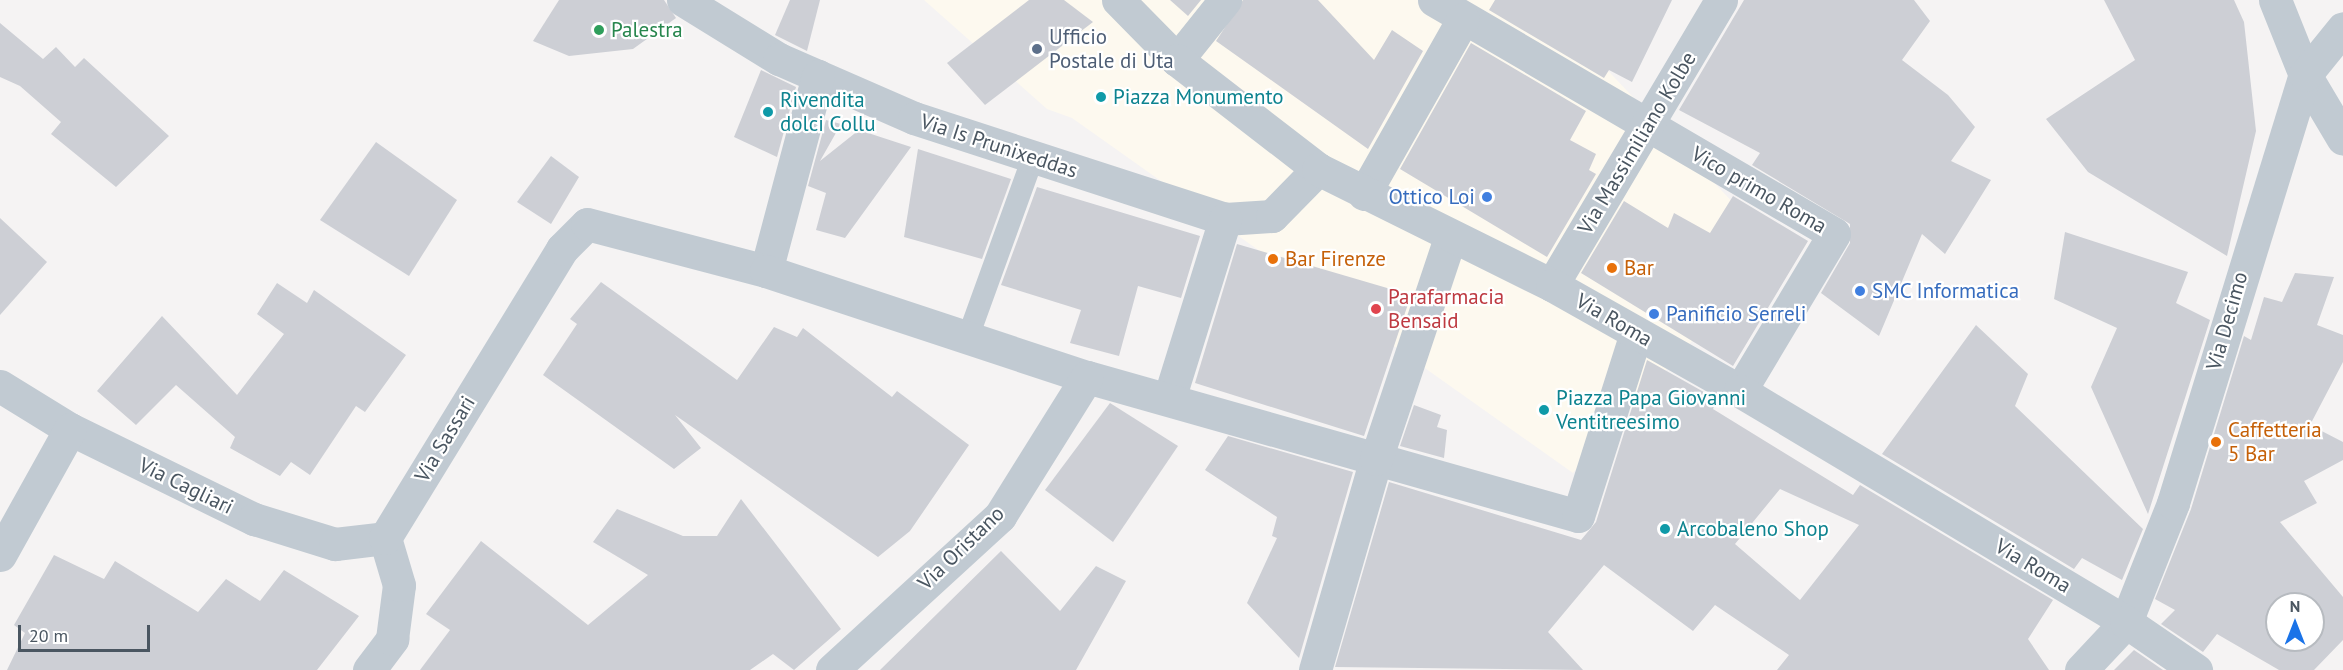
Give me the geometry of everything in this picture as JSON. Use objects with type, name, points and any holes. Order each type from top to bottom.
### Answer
[{"type":"street","name":"Via Is Prunixeddas","points":[[683,0],[818,76],[914,118],[1225,219],[1272,216],[1318,169]]},
{"type":"street","name":"Via Roma","points":[[1118,0],[1177,60],[1318,169],[1450,238],[1552,285],[1740,391],[2126,622],[2196,670]]},
{"type":"street","points":[[1177,60],[1225,0]]},
{"type":"street","points":[[1434,0],[1649,126]]},
{"type":"street","name":"Via Massimiliano Kolbe","points":[[1552,285],[1649,126],[1722,0]]},
{"type":"street","points":[[2275,0],[2305,75],[2343,139]]},
{"type":"street","points":[[1364,194],[1463,19]]},
{"type":"street","name":"Via Decimo","points":[[2126,622],[2173,503],[2305,75],[2343,28]]},
{"type":"street","points":[[818,76],[766,271],[1087,377],[1578,516],[1636,333]]},
{"type":"street","name":"Vico primo Roma","points":[[1649,126],[1834,234],[1740,391]]},
{"type":"street","points":[[1169,399],[1225,219]]},
{"type":"street","name":"Via Sassari","points":[[385,538],[562,249],[587,224],[766,271]]},
{"type":"street","points":[[1315,670],[1376,459],[1450,238]]},
{"type":"street","name":"Via Oristano","points":[[832,670],[1000,516],[1087,377]]},
{"type":"street","name":"Via Cagliari","points":[[0,386],[70,429],[254,519],[335,544],[385,538]]},
{"type":"street","points":[[0,555],[70,429]]},
{"type":"street","points":[[369,670],[392,639],[399,585],[385,538]]},
{"type":"street","points":[[2080,670],[2126,622]]},
{"type":"lane","points":[[968,337],[1033,157]]},
{"type":"shaded area","points":[[924,0],[1541,0],[1776,248],[1573,473],[1072,118],[1047,109]]},
{"type":"building","name":"Palestra","points":[[559,0],[664,0],[676,18],[633,49],[569,56],[533,41]]},
{"type":"building","points":[[790,0],[820,0],[807,51],[775,35]]},
{"type":"building","points":[[1029,0],[1064,0],[1093,22],[985,105],[947,63]]},
{"type":"building","points":[[1170,0],[1201,0],[1188,16]]},
{"type":"building","points":[[1243,0],[1318,0],[1374,60],[1392,30],[1423,51],[1368,149],[1216,41]]},
{"type":"building","points":[[1495,0],[1672,0],[1632,82],[1609,70],[1604,78],[1489,10]]},
{"type":"building","points":[[1744,0],[1914,0],[1930,21],[1902,60],[1948,95],[1975,127],[1951,161],[1991,180],[1945,254],[1922,234],[1879,336],[1821,293],[1850,243],[1850,224],[1752,165],[1760,153],[1679,110]]},
{"type":"building","points":[[2104,0],[2234,0],[2244,22],[2256,131],[2227,256],[2088,172],[2046,119],[2135,60]]},
{"type":"building","points":[[0,23],[43,59],[56,47],[75,67],[84,58],[169,136],[116,187],[51,134],[61,122],[20,86],[0,77]]},
{"type":"building","points":[[1471,43],[1586,111],[1570,140],[1596,154],[1589,170],[1596,174],[1547,257],[1400,169]]},
{"type":"building","name":"Rivendita dolci Collu","points":[[761,70],[796,87],[777,157],[734,137]]},
{"type":"building","points":[[826,120],[841,124],[820,161],[859,130],[911,147],[845,238],[816,230],[826,193],[808,186]]},
{"type":"building","points":[[376,142],[457,200],[409,276],[320,220]]},
{"type":"building","points":[[918,149],[1011,179],[982,259],[904,237]]},
{"type":"building","points":[[551,156],[579,177],[551,224],[517,202]]},
{"type":"building","points":[[1037,187],[1200,236],[1181,298],[1138,286],[1119,356],[1070,343],[1081,310],[1001,285]]},
{"type":"building","points":[[1733,196],[1808,241],[1733,366],[1581,273],[1624,201],[1668,228],[1674,213],[1710,233]]},
{"type":"building","points":[[0,218],[47,262],[0,315]]},
{"type":"building","points":[[2065,232],[2188,272],[2176,303],[2210,320],[2148,514],[2091,387],[2117,328],[2054,299]]},
{"type":"building","points":[[1237,244],[1411,295],[1364,436],[1195,383]]},
{"type":"building","points":[[2295,273],[2334,277],[2317,325],[2343,335],[2343,362],[2310,425],[2343,442],[2343,460],[2304,481],[2317,503],[2280,522],[2343,597],[2343,640],[2314,670],[2279,670],[2217,634],[2203,652],[2161,624],[2175,610],[2155,599],[2191,509],[2244,336],[2251,340],[2264,297],[2282,302]]},
{"type":"building","points":[[601,282],[737,380],[774,327],[797,337],[803,328],[892,397],[897,391],[969,445],[910,531],[878,557],[675,415],[701,448],[674,469],[543,375],[577,324],[570,319]]},
{"type":"building","points":[[277,283],[307,303],[314,290],[406,355],[365,412],[356,406],[310,475],[291,462],[280,476],[230,448],[235,437],[176,385],[136,425],[97,391],[162,316],[237,395],[284,334],[257,314]]},
{"type":"building","points":[[1976,325],[2028,374],[2015,406],[2143,529],[2122,580],[2082,558],[2074,569],[1882,454]]},
{"type":"building","points":[[1647,360],[1718,400],[1713,409],[1853,495],[1860,485],[2053,600],[2028,639],[2049,670],[1777,670],[1789,655],[1715,605],[1693,631],[1604,565],[1548,632],[1583,670],[1335,667],[1389,482],[1581,540],[1596,522]],"holes":[[[1780,489],[1859,525],[1800,600],[1735,544]]]},
{"type":"building","points":[[1110,403],[1178,446],[1113,542],[1045,490]]},
{"type":"building","points":[[1414,405],[1441,415],[1437,427],[1447,430],[1444,458],[1400,446]]},
{"type":"building","points":[[1228,436],[1353,472],[1299,658],[1247,603],[1277,538],[1272,536],[1277,517],[1205,470]]},
{"type":"building","points":[[741,499],[841,629],[794,670],[773,654],[750,670],[420,670],[450,630],[426,614],[481,541],[588,625],[648,575],[593,542],[617,509],[683,536],[717,536]]},
{"type":"building","points":[[1001,551],[1060,611],[1096,566],[1126,581],[1076,670],[880,670]]},
{"type":"building","points":[[54,555],[104,579],[115,561],[198,612],[226,579],[260,601],[284,570],[359,616],[317,670],[7,670],[25,633],[14,625]]},
{"type":"building","points":[[2134,650],[2163,670],[2114,670]]},
{"type":"place","name":"Palestra","points":[[599,30]]},
{"type":"place","name":"Ufficio Postale di Uta","points":[[1037,49]]},
{"type":"place","name":"Piazza Monumento","points":[[1101,97]]},
{"type":"place","name":"Rivendita dolci Collu","points":[[768,112]]},
{"type":"place","name":"Ottico Loi","points":[[1487,197]]},
{"type":"place","name":"Bar Firenze","points":[[1273,259]]},
{"type":"place","name":"Bar","points":[[1612,268]]},
{"type":"place","name":"SMC Informatica","points":[[1860,291]]},
{"type":"place","name":"Parafarmacia Bensaid","points":[[1376,309]]},
{"type":"place","name":"Panificio Serreli","points":[[1654,314]]},
{"type":"place","name":"Piazza Papa Giovanni Ventitreesimo","points":[[1544,410]]},
{"type":"place","name":"Caffetteria 5 Bar","points":[[2216,442]]},
{"type":"place","name":"Arcobaleno Shop","points":[[1665,529]]}]
